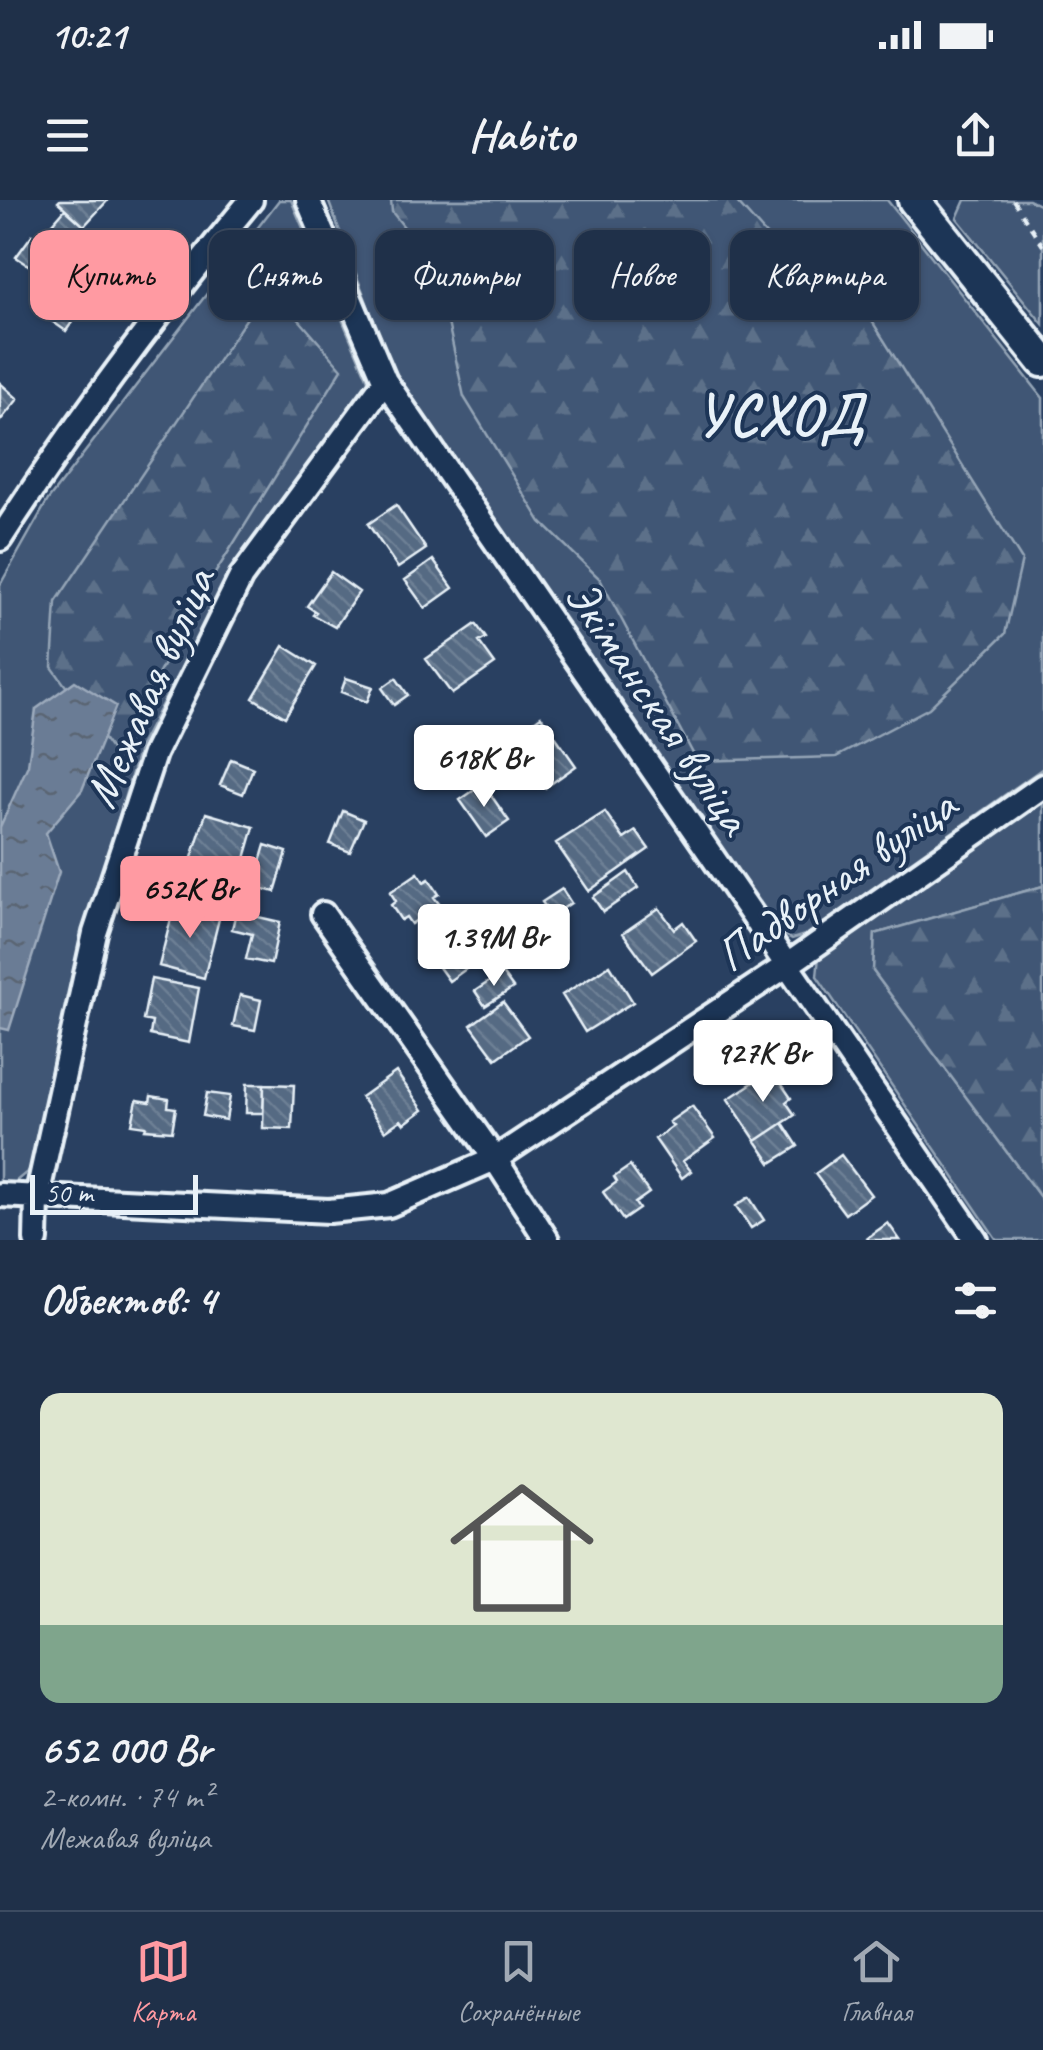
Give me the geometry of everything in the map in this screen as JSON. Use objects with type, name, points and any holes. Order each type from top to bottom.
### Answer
[{"type":"main road","points":[[925,204],[1043,360]]},
{"type":"street","points":[[0,539],[180,285],[251,200]]},
{"type":"street","name":"Экіманская вуліца","points":[[308,200],[385,382],[976,1240]]},
{"type":"street","name":"Межавая вуліца","points":[[36,1240],[37,1197],[95,934],[154,754],[241,578],[385,382]]},
{"type":"street","name":"Падворная вуліца","points":[[0,1195],[329,1212],[389,1205],[495,1158],[786,966],[1043,786]]},
{"type":"street","points":[[323,914],[495,1158],[547,1240]]},
{"type":"path","points":[[1014,200],[1043,246]]},
{"type":"green space","points":[[279,200],[291,200],[304,230],[256,230]]},
{"type":"green space","points":[[328,200],[887,200],[911,230],[730,230],[730,320],[919,320],[919,241],[1043,398],[1043,768],[808,934],[792,939],[777,931],[394,374],[355,271],[355,230],[339,230]]},
{"type":"green space","points":[[391,200],[735,200],[762,230],[730,230],[730,320],[871,320],[1022,560],[1005,634],[929,708],[836,757],[697,761],[600,579],[541,522],[464,397],[447,320],[554,320],[554,230],[406,230],[392,212]]},
{"type":"green space","points":[[965,200],[1029,200],[1043,207],[1043,324],[957,218]]},
{"type":"green space","points":[[209,291],[209,320],[342,320],[369,382],[232,571],[140,746],[84,933],[33,1167],[15,1182],[0,1182],[0,585],[48,500]]},
{"type":"green space","points":[[245,320],[299,320],[342,369],[196,604],[115,755],[52,667],[56,602]]},
{"type":"green space","points":[[1043,802],[1043,886],[875,934],[873,971],[1043,1201],[1043,1240],[997,1240],[817,976],[819,956]]},
{"type":"green space","points":[[1043,886],[1043,1201],[873,971],[875,934]]},
{"type":"water","points":[[75,681],[116,706],[82,790],[46,833],[59,872],[9,1030],[0,1028],[0,827],[28,765],[36,709]]},
{"type":"building","points":[[60,200],[108,200],[84,226]]},
{"type":"building","points":[[65,209],[84,226],[80,230],[47,230]]},
{"type":"building","points":[[30,238],[30,266],[16,257]]},
{"type":"building","points":[[50,320],[74,320],[66,331]]},
{"type":"building","points":[[0,383],[18,399],[0,421]]},
{"type":"building","points":[[396,505],[426,549],[398,568],[368,524]]},
{"type":"building","points":[[433,560],[453,588],[425,608],[405,580]]},
{"type":"building","points":[[331,572],[359,592],[335,627],[313,615],[316,612],[307,606]]},
{"type":"building","points":[[476,624],[486,638],[479,642],[495,664],[452,694],[426,659]]},
{"type":"building","points":[[284,646],[316,666],[285,717],[253,698]]},
{"type":"building","points":[[346,678],[373,687],[367,702],[341,692]]},
{"type":"building","points":[[396,678],[408,695],[394,705],[382,688]]},
{"type":"building","points":[[541,716],[576,766],[545,788],[540,780],[532,786],[511,755],[518,750],[510,738]]},
{"type":"building","points":[[231,759],[253,768],[243,794],[220,785]]},
{"type":"building","points":[[483,784],[509,821],[486,837],[460,800]]},
{"type":"building","points":[[343,811],[364,820],[350,852],[330,844]]},
{"type":"building","points":[[605,812],[624,839],[636,831],[649,849],[589,891],[556,843]]},
{"type":"building","points":[[206,813],[254,827],[240,876],[191,861]]},
{"type":"building","points":[[265,845],[287,852],[275,892],[253,886]]},
{"type":"building","points":[[628,872],[638,888],[603,912],[593,897]]},
{"type":"building","points":[[418,873],[424,882],[429,879],[439,894],[434,897],[440,905],[411,924],[406,917],[401,920],[391,905],[396,901],[390,892]]},
{"type":"building","points":[[562,889],[571,903],[552,916],[542,902]]},
{"type":"building","points":[[175,903],[220,915],[204,978],[159,966]]},
{"type":"building","points":[[659,908],[674,929],[683,922],[696,941],[652,973],[623,933]]},
{"type":"building","points":[[236,912],[280,922],[271,964],[246,959],[252,934],[232,929]]},
{"type":"building","points":[[476,918],[497,947],[449,981],[428,952]]},
{"type":"building","points":[[610,965],[633,1002],[585,1032],[562,995]]},
{"type":"building","points":[[502,973],[513,988],[485,1006],[475,991]]},
{"type":"building","points":[[151,979],[199,988],[189,1043],[150,1035],[152,1022],[143,1020]]},
{"type":"building","points":[[240,995],[261,1000],[255,1030],[233,1026]]},
{"type":"building","points":[[503,1002],[528,1036],[496,1059],[471,1025]]},
{"type":"building","points":[[772,1070],[791,1098],[786,1102],[795,1115],[756,1141],[728,1099]]},
{"type":"building","points":[[396,1072],[423,1110],[404,1124],[401,1120],[385,1131],[361,1097]]},
{"type":"building","points":[[247,1084],[264,1084],[263,1113],[246,1113]]},
{"type":"building","points":[[264,1084],[294,1085],[292,1129],[263,1128]]},
{"type":"building","points":[[207,1093],[230,1096],[226,1120],[203,1116]]},
{"type":"building","points":[[151,1096],[169,1099],[168,1107],[176,1108],[172,1131],[132,1124],[137,1100],[150,1102]]},
{"type":"building","points":[[692,1106],[715,1138],[683,1161],[691,1171],[682,1178],[655,1139],[673,1126],[669,1122]]},
{"type":"building","points":[[783,1123],[798,1146],[771,1163],[756,1141]]},
{"type":"building","points":[[841,1155],[871,1195],[845,1214],[815,1174]]},
{"type":"building","points":[[630,1166],[649,1193],[635,1203],[639,1209],[623,1220],[603,1192],[617,1182],[614,1177]]},
{"type":"building","points":[[749,1197],[764,1220],[751,1228],[736,1206]]},
{"type":"building","points":[[888,1223],[900,1240],[867,1238]]},
{"type":"district","name":"УСХОД","points":[[780,414]]}]
